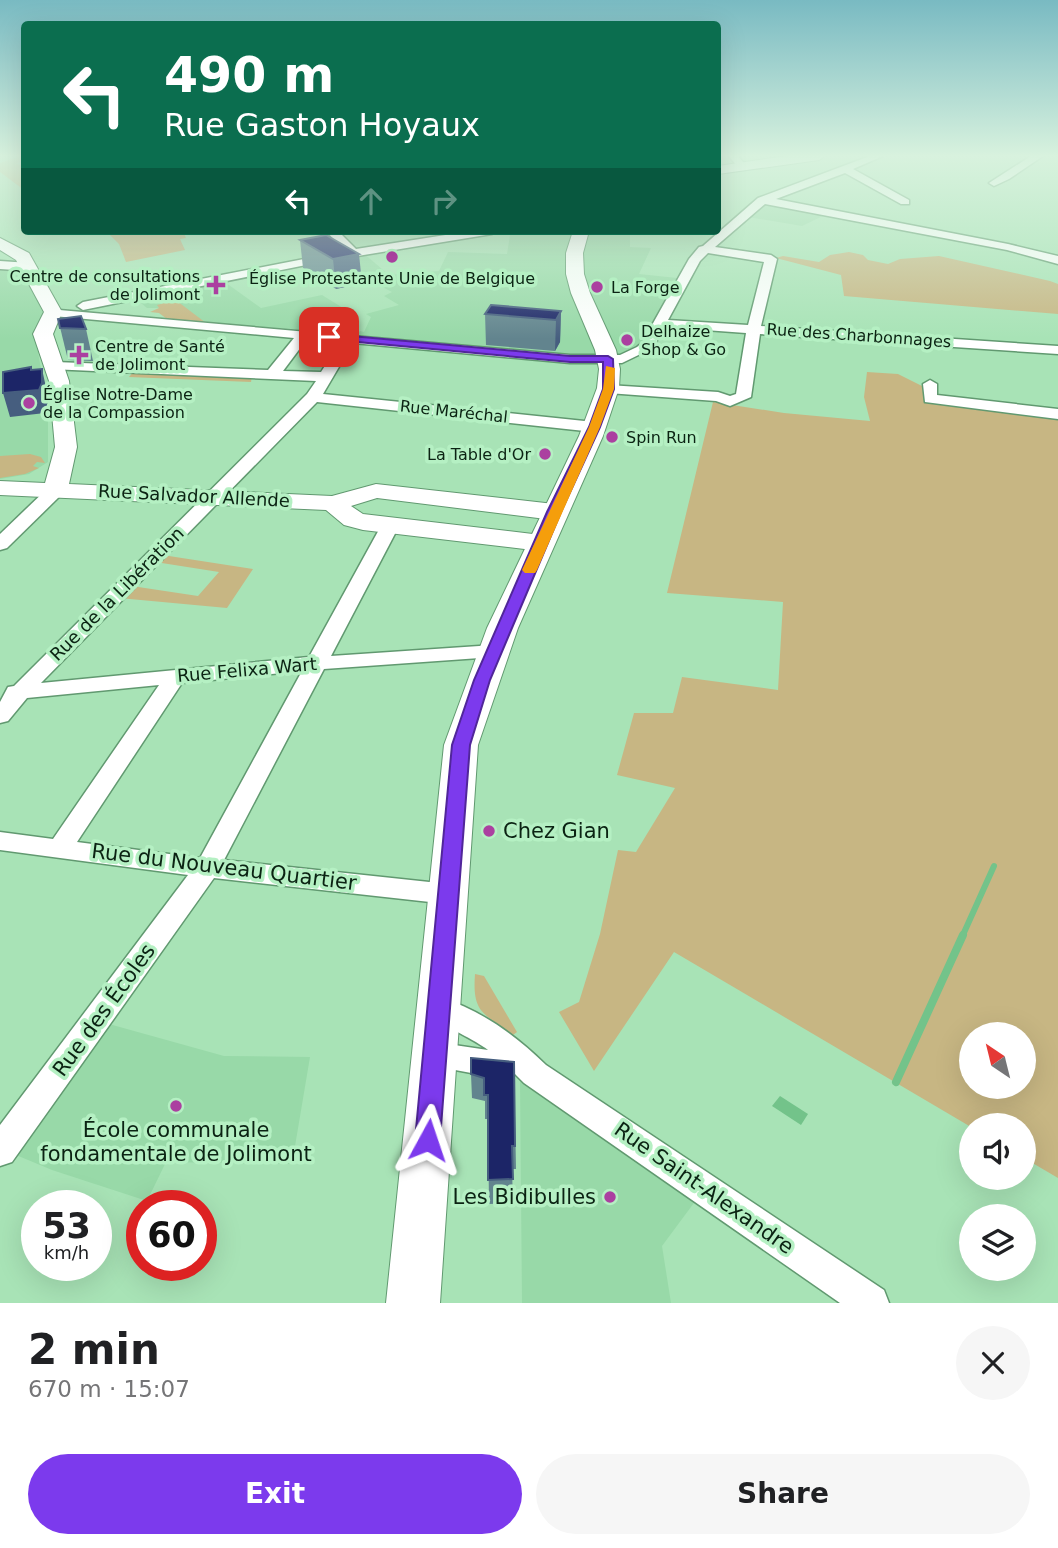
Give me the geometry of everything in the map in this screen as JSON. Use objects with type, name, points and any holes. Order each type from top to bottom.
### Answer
[{"type":"main road","points":[[413,1303],[461,745],[472,702],[594,427],[608,389],[608,359],[577,283],[574,257],[580,235]]},
{"type":"street","points":[[721,235],[742,217]]},
{"type":"street","points":[[850,217],[1023,250],[1058,260]]},
{"type":"street","points":[[336,235],[354,253]]},
{"type":"street","points":[[53,312],[454,235]]},
{"type":"street","points":[[53,312],[570,359],[622,359],[648,345],[693,261],[721,235]]},
{"type":"street","points":[[0,243],[23,257],[53,312]]},
{"type":"street","points":[[608,389],[738,399],[743,397],[754,328],[772,259],[703,250]]},
{"type":"street","points":[[0,265],[30,267]]},
{"type":"street","points":[[0,544],[55,491],[65,456],[62,397],[55,366],[43,334],[53,312]]},
{"type":"street","name":"Rue des Charbonnages","points":[[660,323],[1058,350]]},
{"type":"street","points":[[272,375],[303,335]]},
{"type":"street","name":"Rue de la Libération","points":[[0,716],[10,693],[313,397],[350,338]]},
{"type":"street","points":[[55,366],[326,377]]},
{"type":"street","points":[[930,396],[1058,414]]},
{"type":"street","name":"Rue Maréchal","points":[[313,397],[594,427]]},
{"type":"street","points":[[0,487],[48,471],[65,456]]},
{"type":"street","name":"Rue Salvador Allende","points":[[0,487],[213,497],[341,510]]},
{"type":"street","points":[[541,543],[363,522],[341,510],[368,493],[554,512]]},
{"type":"street","name":"Rue des Écoles","points":[[0,1152],[207,868],[390,526]]},
{"type":"street","name":"Rue Felixa Wart","points":[[10,693],[318,663],[494,651]]},
{"type":"street","points":[[60,848],[176,676]]},
{"type":"street","name":"Rue du Nouveau Quartier","points":[[0,841],[207,868],[448,894]]},
{"type":"street","name":"Rue Saint-Alexandre","points":[[437,1032],[471,1020],[503,1043],[535,1074],[871,1303]]},
{"type":"street","name":"Rue Saint-Alexandre","points":[[437,1032],[471,1059],[535,1074]]},
{"type":"shaded area","points":[[747,217],[821,217],[802,226]]},
{"type":"shaded area","points":[[110,235],[185,235],[186,238],[180,239],[185,250],[126,262],[119,244]]},
{"type":"shaded area","points":[[510,235],[630,235],[630,247],[651,248],[639,274],[677,278],[647,340],[628,355],[589,357],[355,337],[360,331],[364,332],[371,317],[366,314],[399,305],[384,296],[392,292],[371,281],[336,289],[298,264],[362,252],[389,275],[439,271],[448,252],[507,254]]},
{"type":"shaded area","points":[[849,252],[888,264],[900,259],[939,256],[1050,281],[1058,284],[1058,314],[844,296],[841,275],[776,258],[783,256],[819,262],[830,255]]},
{"type":"shaded area","points":[[0,268],[24,271],[43,313],[34,329],[45,392],[48,391],[48,462],[29,474],[0,479]]},
{"type":"shaded area","points":[[222,280],[261,308],[322,295],[356,316],[331,322],[311,333],[294,329],[206,323],[163,302],[158,306],[160,308],[147,308],[135,298]]},
{"type":"shaded area","points":[[177,301],[206,323],[167,319],[159,313],[150,312],[159,308],[157,305]]},
{"type":"shaded area","points":[[134,371],[252,376],[251,382],[129,377]]},
{"type":"shaded area","points":[[867,372],[898,374],[930,390],[930,399],[1058,414],[1058,1178],[1036,1165],[1036,1113],[959,1113],[959,1120],[674,952],[594,1071],[559,1012],[579,1002],[600,934],[618,850],[636,852],[675,788],[617,775],[634,713],[673,713],[682,677],[778,690],[783,602],[667,593],[713,402],[784,413],[870,421],[864,397]]},
{"type":"shaded area","points":[[30,454],[41,457],[45,463],[37,462],[33,466],[39,468],[25,474],[0,478],[0,456]]},
{"type":"shaded area","points":[[156,554],[253,569],[227,608],[119,598],[125,585],[198,596],[219,572],[149,561]]},
{"type":"shaded area","points":[[475,974],[484,976],[517,1032],[513,1035],[487,1017],[478,1005]]},
{"type":"shaded area","name":"École communale fondamentale de Jolimont","points":[[109,1024],[224,1056],[310,1057],[292,1164],[166,1162],[152,1190],[126,1190],[126,1194],[16,1155]]},
{"type":"shaded area","name":"Les Bidibulles","points":[[535,1074],[705,1188],[662,1246],[671,1303],[522,1303],[520,1080]]},
{"type":"shaded area","points":[[780,1096],[808,1114],[801,1125],[772,1106]]},
{"type":"building","points":[[326,235],[359,254],[333,259],[300,240]]},
{"type":"building","points":[[491,305],[561,311],[556,320],[485,314]]},
{"type":"building","points":[[81,316],[86,329],[60,328],[58,319]]},
{"type":"building","points":[[31,367],[31,370],[42,369],[39,390],[3,393],[3,372]]},
{"type":"building","points":[[471,1058],[514,1062],[513,1179],[488,1180],[488,1095],[484,1095],[484,1078],[471,1074]]},
{"type":"waterway","points":[[962,937],[994,866]]},
{"type":"waterway","points":[[896,1082],[963,935]]},
{"type":"slow traffic","points":[[530,570],[594,427],[608,389],[610,368]]},
{"type":"place","name":"Église Protestante Unie de Belgique","points":[[392,257]]},
{"type":"place","name":"Centre de consultations de Jolimont","points":[[216,285]]},
{"type":"place","name":"La Forge","points":[[597,287]]},
{"type":"place","name":"Delhaize Shop & Go","points":[[627,340]]},
{"type":"place","name":"Centre de Santé de Jolimont","points":[[79,355]]},
{"type":"place","name":"Église Notre-Dame de la Compassion","points":[[29,403]]},
{"type":"place","name":"Spin Run","points":[[612,437]]},
{"type":"place","name":"La Table d'Or","points":[[545,454]]},
{"type":"place","name":"Chez Gian","points":[[489,831]]},
{"type":"place","name":"École communale fondamentale de Jolimont","points":[[176,1106]]},
{"type":"place","name":"Les Bidibulles","points":[[610,1197]]},
{"type":"route","points":[[329,337],[570,359],[608,359],[610,368],[608,389],[594,427],[472,702],[461,745],[428,1140]]}]
